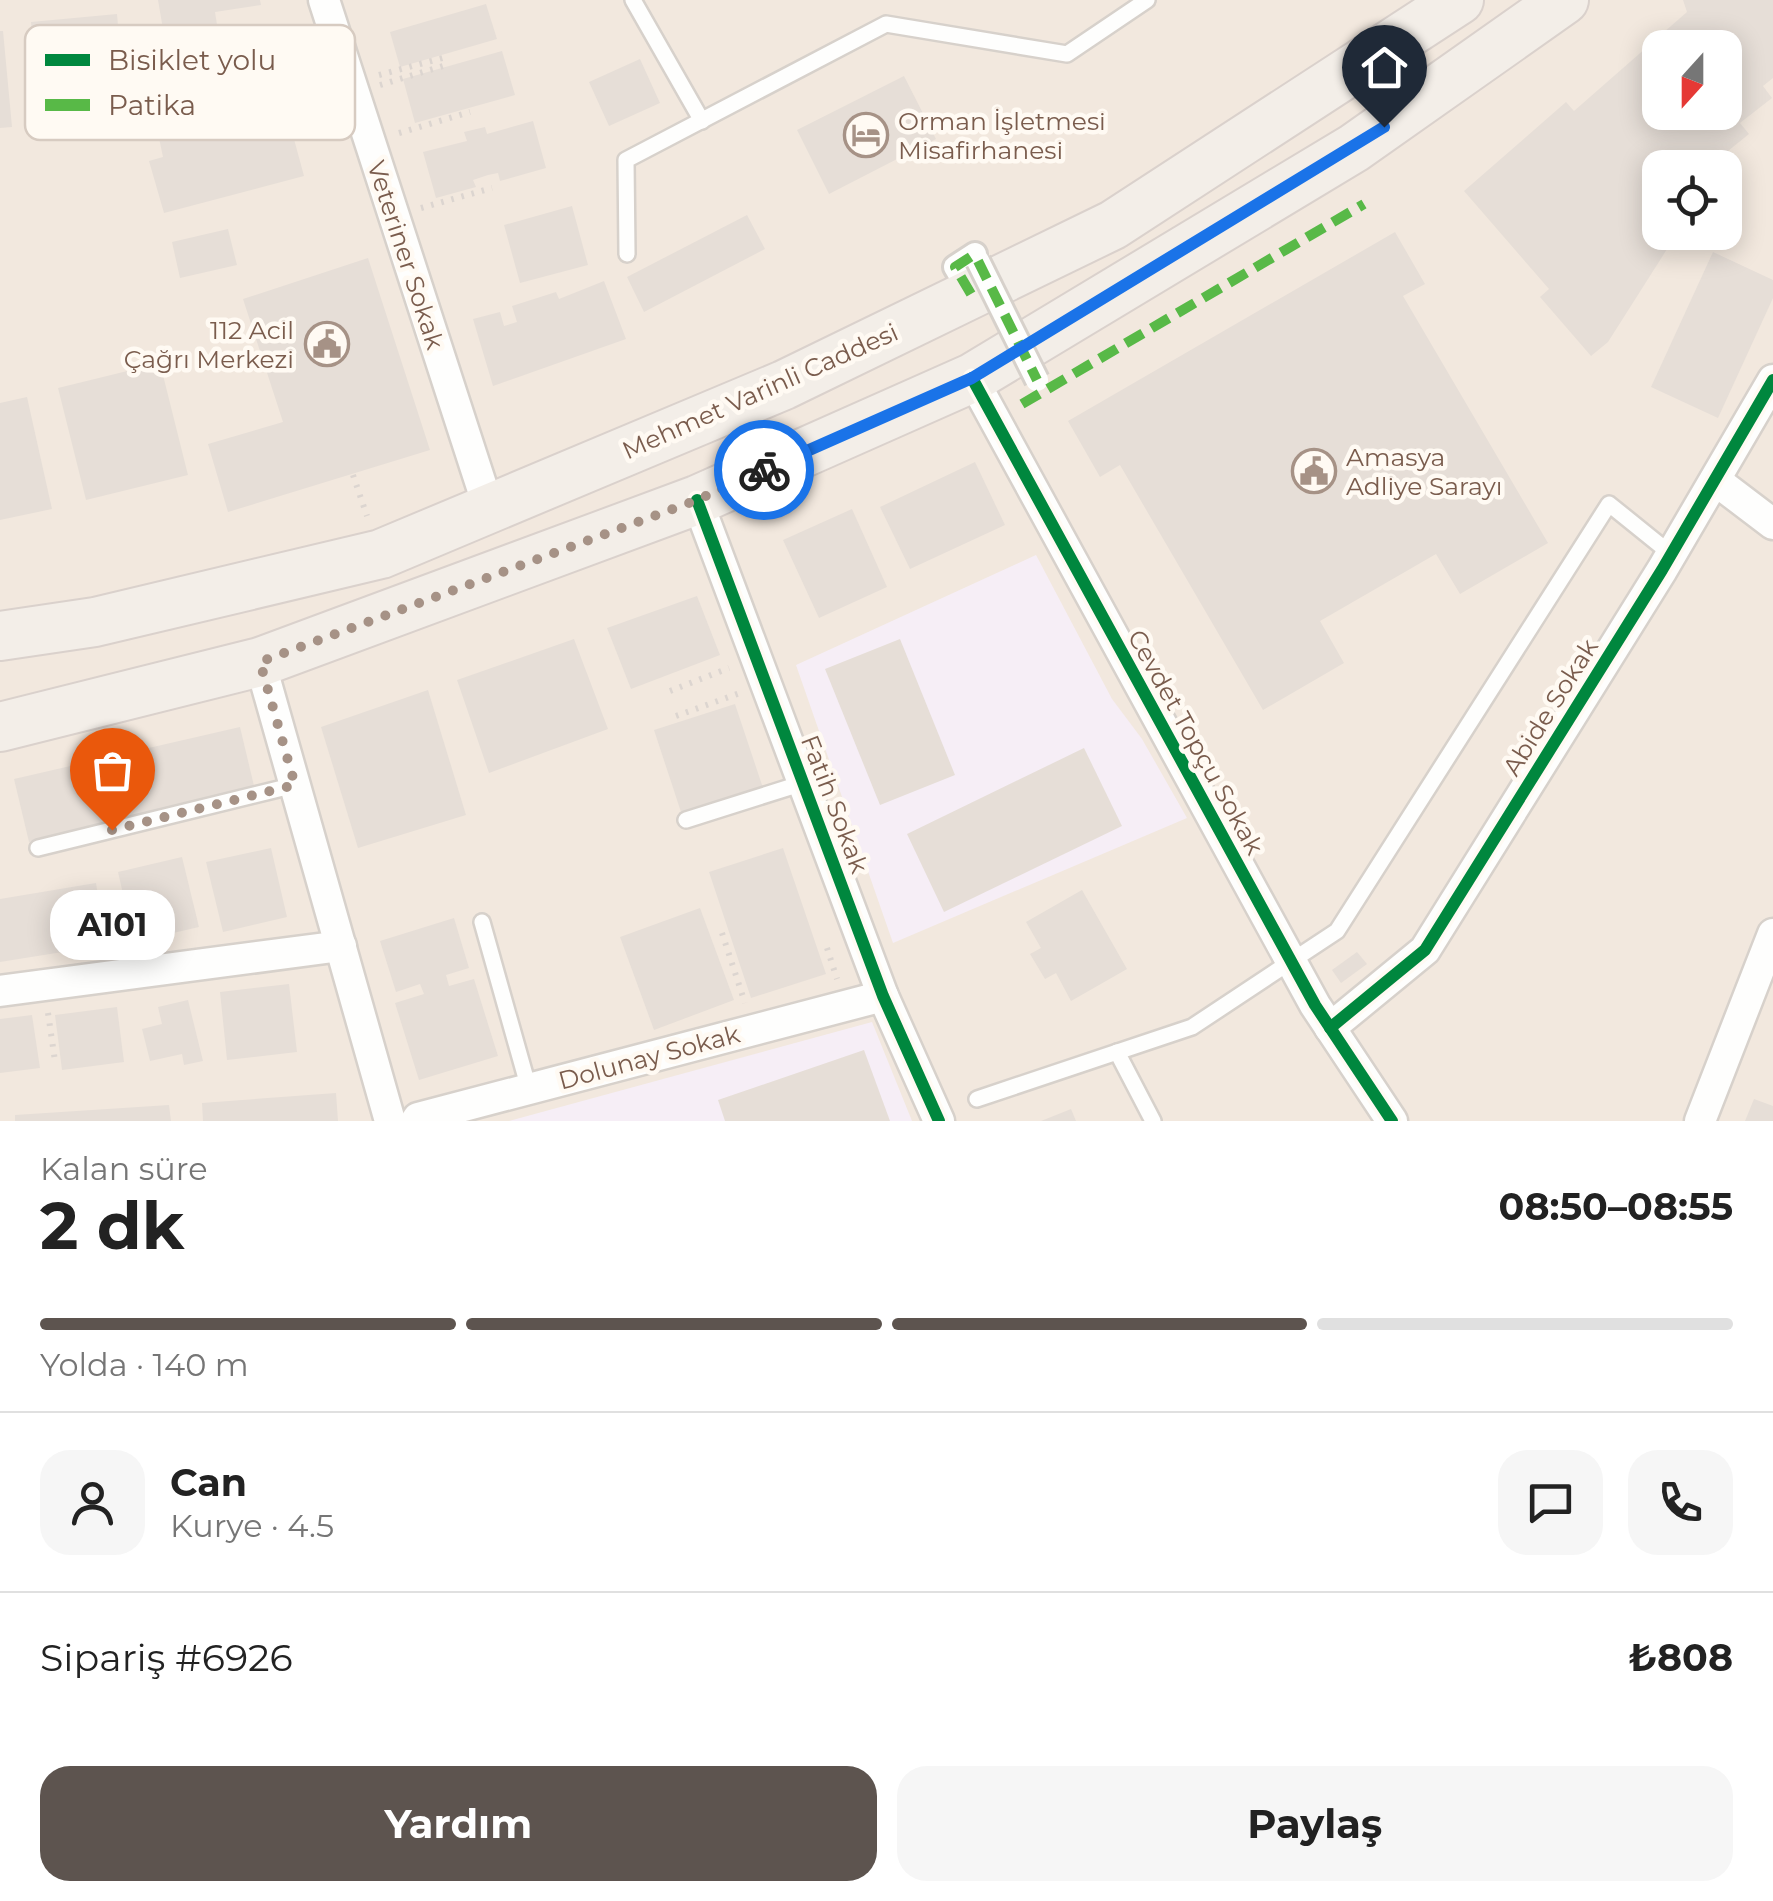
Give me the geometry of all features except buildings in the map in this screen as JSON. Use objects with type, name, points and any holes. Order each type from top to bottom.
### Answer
[{"type":"main road","name":"Mehmet Varinli Caddesi","points":[[0,636],[96,622],[381,554],[784,385],[975,270],[1113,225],[1459,0]]},
{"type":"main road","points":[[0,727],[260,662],[697,500],[972,378],[1354,148],[1564,0]]},
{"type":"street","name":"Veteriner Sokak","points":[[324,0],[332,25]]},
{"type":"street","name":"Veteriner Sokak","points":[[355,97],[489,509]]},
{"type":"street","points":[[975,270],[1037,380]]},
{"type":"street","name":"Cevdet Topçu Sokak","points":[[972,378],[1292,963],[1392,1121]]},
{"type":"street","name":"Abide Sokak","points":[[1330,1028],[1425,950],[1671,554],[1773,380]]},
{"type":"street","points":[[1715,480],[1773,524]]},
{"type":"street","name":"Fatih Sokak","points":[[697,500],[883,996],[939,1121]]},
{"type":"street","points":[[260,662],[390,1121]]},
{"type":"street","points":[[1700,1121],[1773,934]]},
{"type":"street","points":[[0,991],[341,946]]},
{"type":"street","name":"Dolunay Sokak","points":[[416,1121],[883,996]]},
{"type":"lane","points":[[633,0],[702,120]]},
{"type":"lane","points":[[627,254],[626,160],[886,24],[1067,54],[1147,0]]},
{"type":"lane","points":[[977,1099],[1192,1027],[1337,930],[1609,504],[1671,554]]},
{"type":"lane","points":[[686,820],[803,783]]},
{"type":"lane","points":[[38,848],[295,785]]},
{"type":"lane","points":[[482,922],[530,1088]]},
{"type":"lane","points":[[1117,1052],[1153,1121]]},
{"type":"path","points":[[355,87],[450,60]]},
{"type":"path","points":[[369,141],[470,112]]},
{"type":"path","points":[[394,215],[492,188]]},
{"type":"path","points":[[670,692],[761,670]]},
{"type":"path","points":[[676,716],[761,670]]},
{"type":"path","points":[[722,933],[753,1030]]},
{"type":"path","points":[[824,938],[846,1006]]},
{"type":"path","points":[[43,985],[55,1061]]},
{"type":"shaded area","points":[[0,0],[1773,0],[1773,1121],[0,1121]]},
{"type":"shaded area","points":[[1036,555],[1112,699],[1142,739],[1187,818],[893,943],[796,665]]},
{"type":"shaded area","points":[[872,1022],[912,1121],[509,1121]]},
{"type":"marked path","points":[[1022,404],[1364,204]]},
{"type":"marked path","points":[[971,294],[955,267],[975,254]]},
{"type":"marked path","points":[[978,261],[1037,380]]},
{"type":"cycle path","points":[[972,378],[1315,1005],[1392,1121]]},
{"type":"cycle path","points":[[1330,1028],[1425,950],[1662,570],[1773,380]]},
{"type":"cycle path","points":[[697,500],[883,996],[939,1121]]},
{"type":"way so far","points":[[112,830],[295,785],[260,662],[697,500],[764,470]]},
{"type":"place","name":"Orman İşletmesi Misafirhanesi","points":[[866,135]]},
{"type":"place","name":"112 Acil Çağrı Merkezi","points":[[327,344]]},
{"type":"place","name":"Amasya Adliye Sarayı","points":[[1314,471]]},
{"type":"place","name":"A101","points":[[112,830]]},
{"type":"route","points":[[764,470],[972,378],[1384,127]]}]
